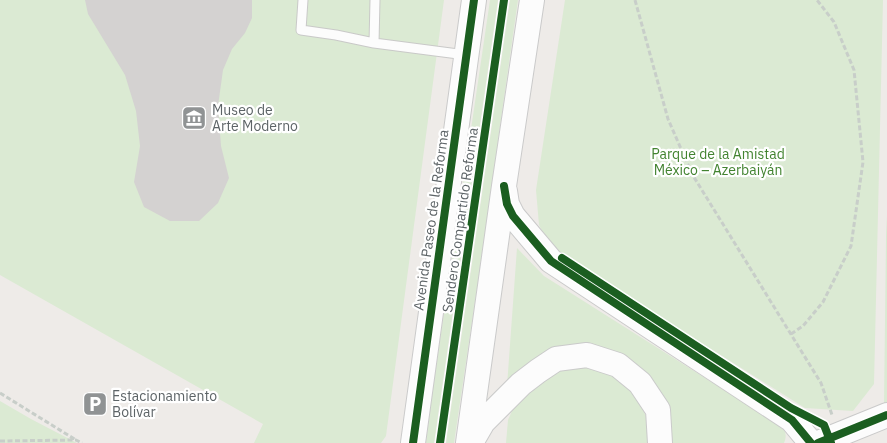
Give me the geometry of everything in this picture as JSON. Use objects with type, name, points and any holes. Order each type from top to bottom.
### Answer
[{"type":"main road","name":"Avenida Paseo de la Reforma","points":[[412,442],[474,0]]},
{"type":"main road","points":[[470,443],[504,186],[532,0]]},
{"type":"main road","points":[[504,186],[507,204],[513,216],[551,261],[792,420],[810,443]]},
{"type":"main road","points":[[470,443],[483,422],[532,375],[556,359],[587,355],[618,365],[640,384],[658,410],[660,443]]},
{"type":"main road","points":[[818,443],[887,416]]},
{"type":"lane","points":[[303,0],[301,30],[336,35],[374,44],[466,55]]},
{"type":"lane","points":[[374,44],[375,0]]},
{"type":"path","points":[[635,0],[668,119],[692,174],[821,383],[833,418]]},
{"type":"path","points":[[791,334],[803,326],[823,302],[851,246],[863,162],[854,70],[834,22],[817,0]]},
{"type":"path","points":[[0,393],[82,443]]},
{"type":"path","points":[[0,441],[76,440]]},
{"type":"green space","points":[[0,0],[444,0],[386,436],[381,443],[254,443],[263,424],[0,275]]},
{"type":"green space","points":[[490,0],[498,0],[434,443],[426,443],[433,388]]},
{"type":"green space","points":[[510,0],[518,0],[478,281],[454,443],[446,443]]},
{"type":"green space","name":"Parque de la Amistad México – Azerbaiyán","points":[[565,0],[883,0],[874,384],[853,411],[805,408],[551,249],[539,225],[536,190]]},
{"type":"green space","points":[[887,215],[887,405],[884,407],[886,236]]},
{"type":"green space","points":[[517,248],[544,276],[781,426],[786,434],[784,443],[670,443],[615,353],[507,386]]},
{"type":"green space","points":[[582,366],[599,368],[613,374],[631,389],[638,398],[647,420],[649,443],[506,443],[508,420],[516,402],[562,367]]},
{"type":"green space","points":[[0,401],[31,419],[77,443],[0,443]]},
{"type":"building","points":[[85,0],[252,0],[252,18],[245,33],[232,49],[223,70],[218,106],[221,146],[229,178],[218,203],[199,221],[170,221],[144,207],[134,182],[140,146],[136,111],[125,75],[88,14]]},
{"type":"cycle path","name":"Sendero Compartido Reforma","points":[[413,443],[474,0]]},
{"type":"cycle path","name":"Sendero Compartido Reforma","points":[[440,443],[504,0]]},
{"type":"cycle path","points":[[504,186],[507,204],[513,216],[551,261],[792,420],[811,443]]},
{"type":"cycle path","points":[[562,258],[791,408],[824,425],[831,443]]},
{"type":"cycle path","points":[[818,443],[887,415]]},
{"type":"place","name":"Museo de Arte Moderno","points":[[194,118]]},
{"type":"place","name":"Estacionamiento Bolívar","points":[[95,404]]}]
